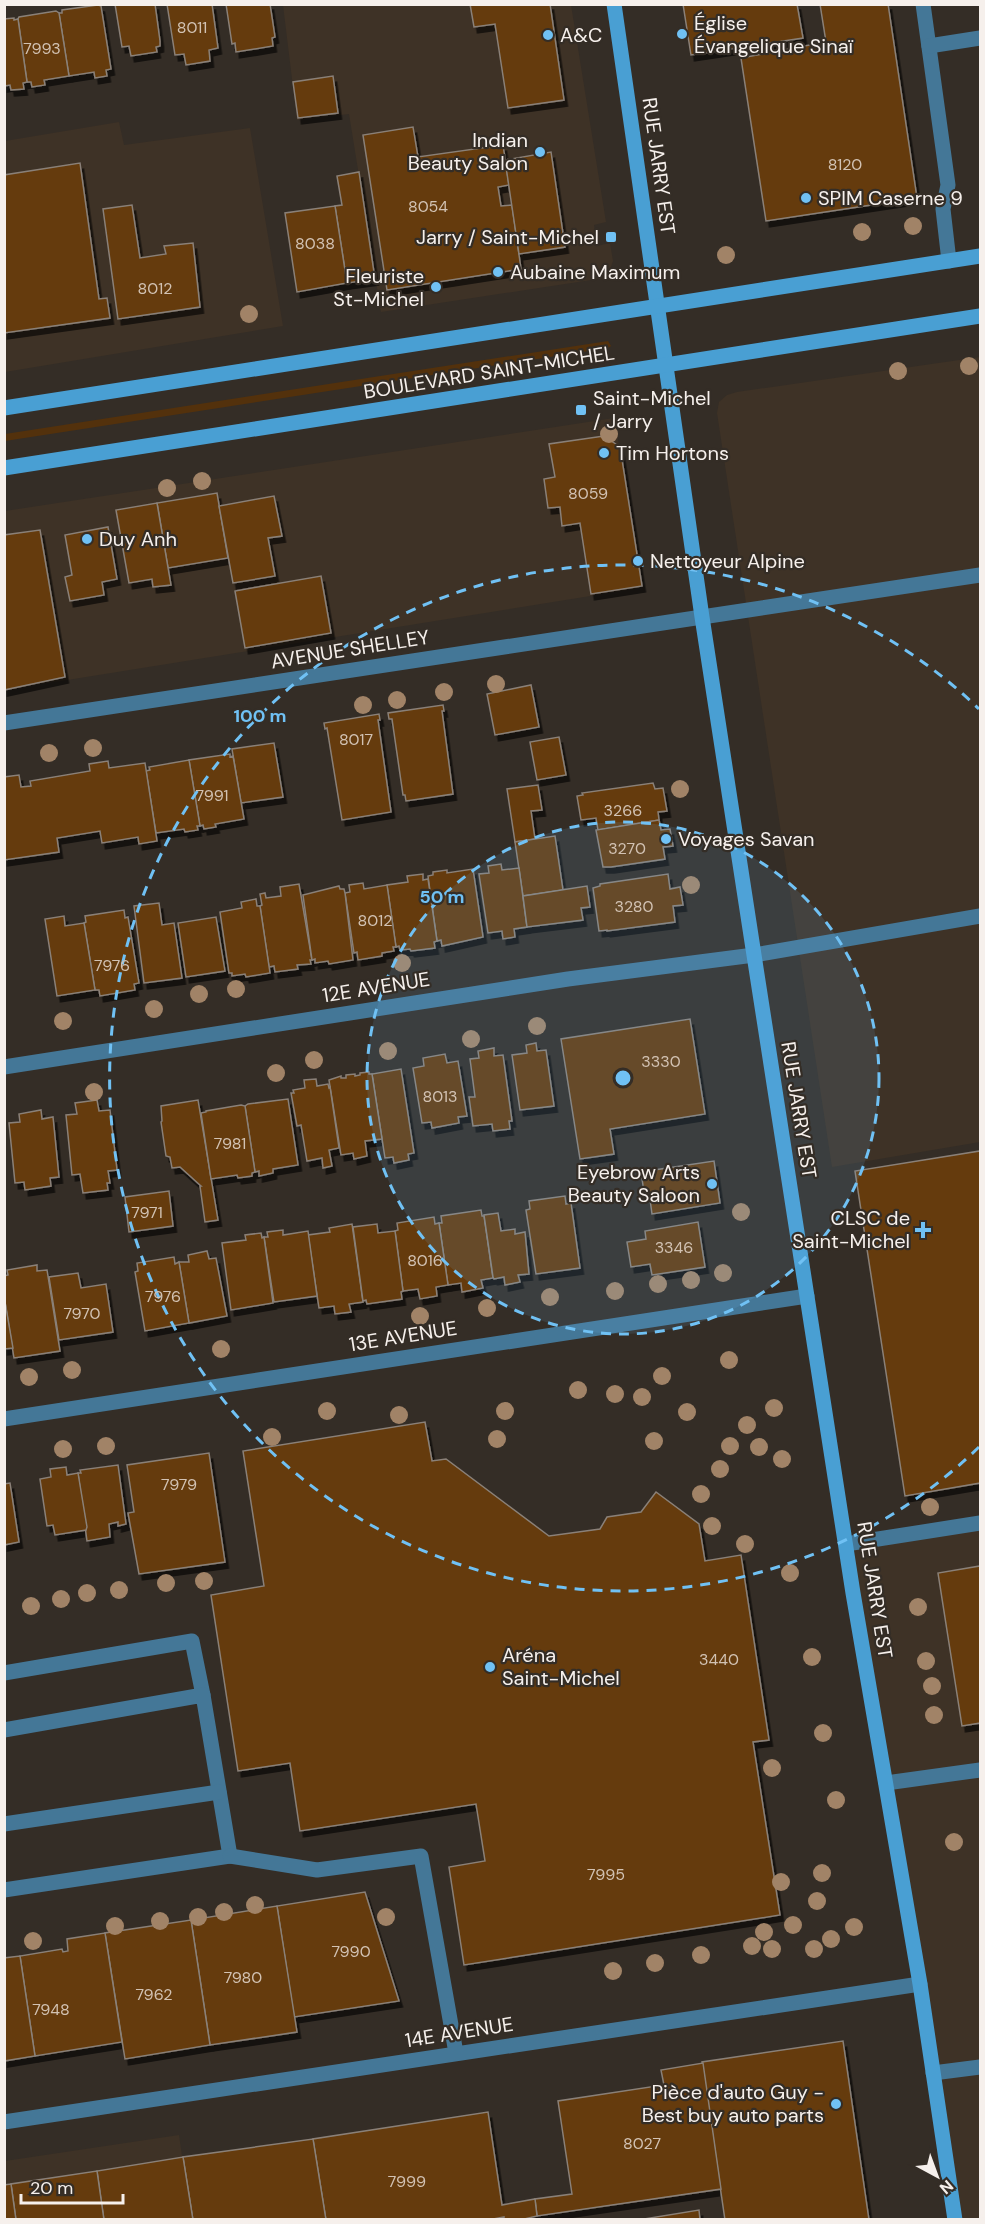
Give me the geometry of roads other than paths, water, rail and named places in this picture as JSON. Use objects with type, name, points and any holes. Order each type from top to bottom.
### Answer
[{"type":"street","name":"RUE JARRY EST","points":[[614,4],[665,366],[754,955],[846,1545],[920,1984],[955,2220]]},
{"type":"street","points":[[923,4],[948,185],[943,209],[949,261]]},
{"type":"street","points":[[929,46],[981,38]]},
{"type":"street","name":"BOULEVARD SAINT-MICHEL","points":[[4,408],[981,256]]},
{"type":"street","name":"BOULEVARD SAINT-MICHEL","points":[[4,468],[981,316]]},
{"type":"street","name":"AVENUE SHELLEY","points":[[4,723],[702,617],[980,578]]},
{"type":"street","name":"12E AVENUE","points":[[4,1067],[568,979],[754,955],[981,916]]},
{"type":"street","name":"13E AVENUE","points":[[4,1419],[807,1296]]},
{"type":"street","points":[[846,1545],[981,1523]]},
{"type":"street","points":[[4,1673],[192,1641],[230,1856]]},
{"type":"street","points":[[4,1730],[203,1695]]},
{"type":"street","points":[[886,1783],[981,1770]]},
{"type":"street","points":[[4,1824],[219,1792]]},
{"type":"street","points":[[4,1890],[230,1856],[317,1870],[422,1856],[456,2054]]},
{"type":"street","name":"14E AVENUE","points":[[4,2122],[920,1984]]},
{"type":"street","points":[[933,2073],[981,2067]]},
{"type":"place","name":"Église Évangelique Sinaï","points":[[682,34]]},
{"type":"place","name":"A&C","points":[[548,35]]},
{"type":"place","name":"Indian Beauty Salon","points":[[540,152]]},
{"type":"place","name":"SPIM Caserne 9","points":[[806,198]]},
{"type":"place","name":"Jarry / Saint-Michel","points":[[611,237]]},
{"type":"place","name":"Aubaine Maximum","points":[[498,272]]},
{"type":"place","name":"Fleuriste St-Michel","points":[[436,287]]},
{"type":"place","name":"Saint-Michel / Jarry","points":[[581,410]]},
{"type":"place","name":"Tim Hortons","points":[[604,453]]},
{"type":"place","name":"Duy Anh","points":[[87,539]]},
{"type":"place","name":"Nettoyeur Alpine","points":[[638,561]]},
{"type":"place","name":"Voyages Savan","points":[[666,839]]},
{"type":"place","name":"Eyebrow Arts Beauty Saloon","points":[[712,1184]]},
{"type":"place","name":"CLSC de Saint-Michel","points":[[923,1230]]},
{"type":"place","name":"Aréna Saint-Michel","points":[[490,1667]]},
{"type":"place","name":"Pièce d'auto Guy - Best buy auto parts","points":[[836,2104]]}]
